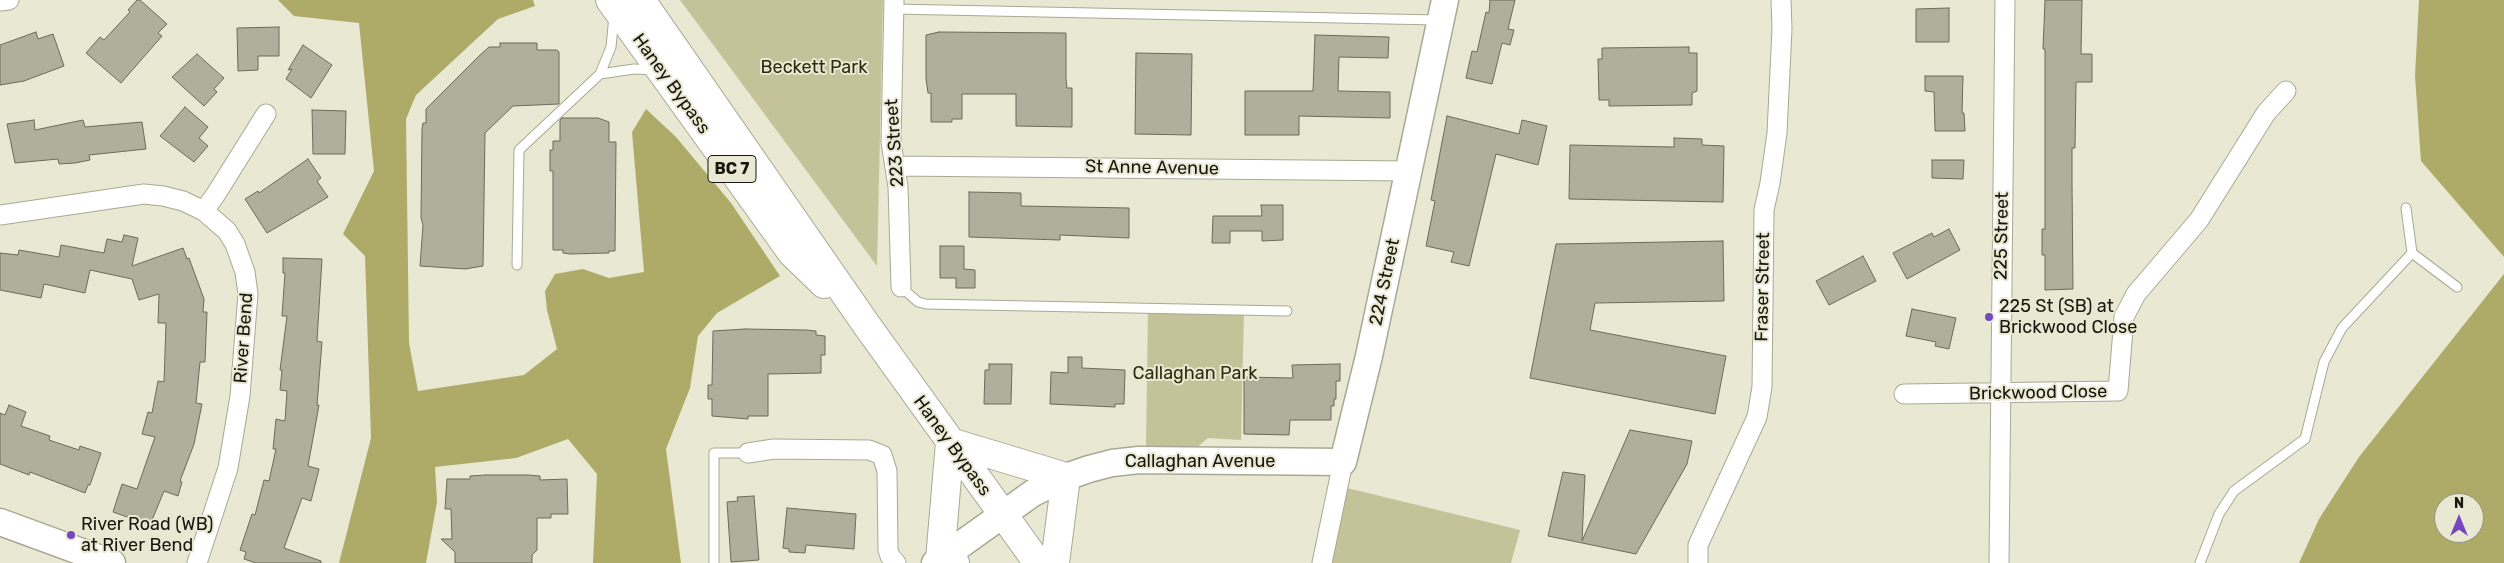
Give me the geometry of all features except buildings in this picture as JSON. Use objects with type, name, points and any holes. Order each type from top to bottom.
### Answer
[{"type":"highway","name":"Haney Bypass","points":[[641,0],[868,327],[1038,563]]},
{"type":"highway","name":"Haney Bypass","points":[[612,3],[792,254],[868,327]]},
{"type":"highway","points":[[943,562],[950,442],[1066,476],[1055,563]]},
{"type":"street","points":[[0,1],[9,0]]},
{"type":"street","name":"Fraser Street","points":[[1698,563],[1698,545],[1756,417],[1762,387],[1764,210],[1777,133],[1782,29],[1781,0]]},
{"type":"street","name":"225 Street","points":[[1999,563],[2005,0]]},
{"type":"street","name":"223 Street","points":[[894,4],[891,142],[896,166],[901,287]]},
{"type":"street","name":"224 Street","points":[[1322,563],[1343,462],[1369,356],[1442,10]]},
{"type":"street","name":"Brickwood Close","points":[[1904,394],[2118,391],[2124,317],[2136,294],[2199,220],[2266,113],[2286,90]]},
{"type":"street","points":[[204,211],[266,114]]},
{"type":"street","name":"St Anne Avenue","points":[[896,166],[1408,171]]},
{"type":"street","name":"River Bend","points":[[0,215],[144,194],[163,196],[183,201],[204,211],[227,232],[235,244],[245,272],[248,294],[241,387],[228,468],[197,563]]},
{"type":"street","points":[[748,453],[774,449],[869,450],[882,455],[888,471],[888,550],[896,563]]},
{"type":"street","name":"Callaghan Avenue","points":[[943,562],[1033,492],[1066,476],[1112,463],[1139,460],[1343,462]]},
{"type":"street","points":[[0,522],[112,563]]},
{"type":"lane","points":[[517,265],[519,150],[600,74],[611,47],[612,3]]},
{"type":"lane","points":[[894,4],[1442,10]]},
{"type":"lane","points":[[600,74],[634,69],[661,71]]},
{"type":"lane","points":[[2406,208],[2412,253],[2457,287]]},
{"type":"lane","points":[[2200,563],[2219,514],[2234,491],[2305,439],[2324,362],[2342,328],[2412,253]]},
{"type":"lane","points":[[901,287],[918,302],[926,304],[1287,311]]},
{"type":"lane","points":[[714,563],[714,453],[748,453]]},
{"type":"green space","name":"Beckett Park","points":[[680,0],[883,0],[877,266]]},
{"type":"green space","name":"Callaghan Park","points":[[1148,309],[1244,311],[1241,440],[1208,438],[1195,449],[1146,446]]},
{"type":"green space","points":[[1347,488],[1520,530],[1511,563],[1331,563]]},
{"type":"shaded area","points":[[278,0],[533,0],[535,6],[498,19],[416,95],[406,119],[409,343],[418,391],[524,375],[557,349],[547,310],[545,291],[555,274],[583,269],[609,278],[644,272],[632,132],[646,109],[676,137],[731,203],[780,276],[717,313],[698,336],[690,388],[666,449],[681,563],[593,563],[597,474],[568,439],[516,458],[435,467],[437,502],[426,563],[339,563],[371,438],[365,256],[343,234],[374,171],[359,23],[294,16]]},
{"type":"shaded area","points":[[2419,0],[2504,0],[2504,257],[2421,161],[2415,76]]},
{"type":"shaded area","points":[[2504,274],[2504,563],[2299,563],[2319,519],[2359,457]]},
{"type":"place","name":"225 St (SB) at Brickwood Close","points":[[1989,317]]},
{"type":"place","name":"River Road (WB) at River Bend","points":[[71,535]]}]
